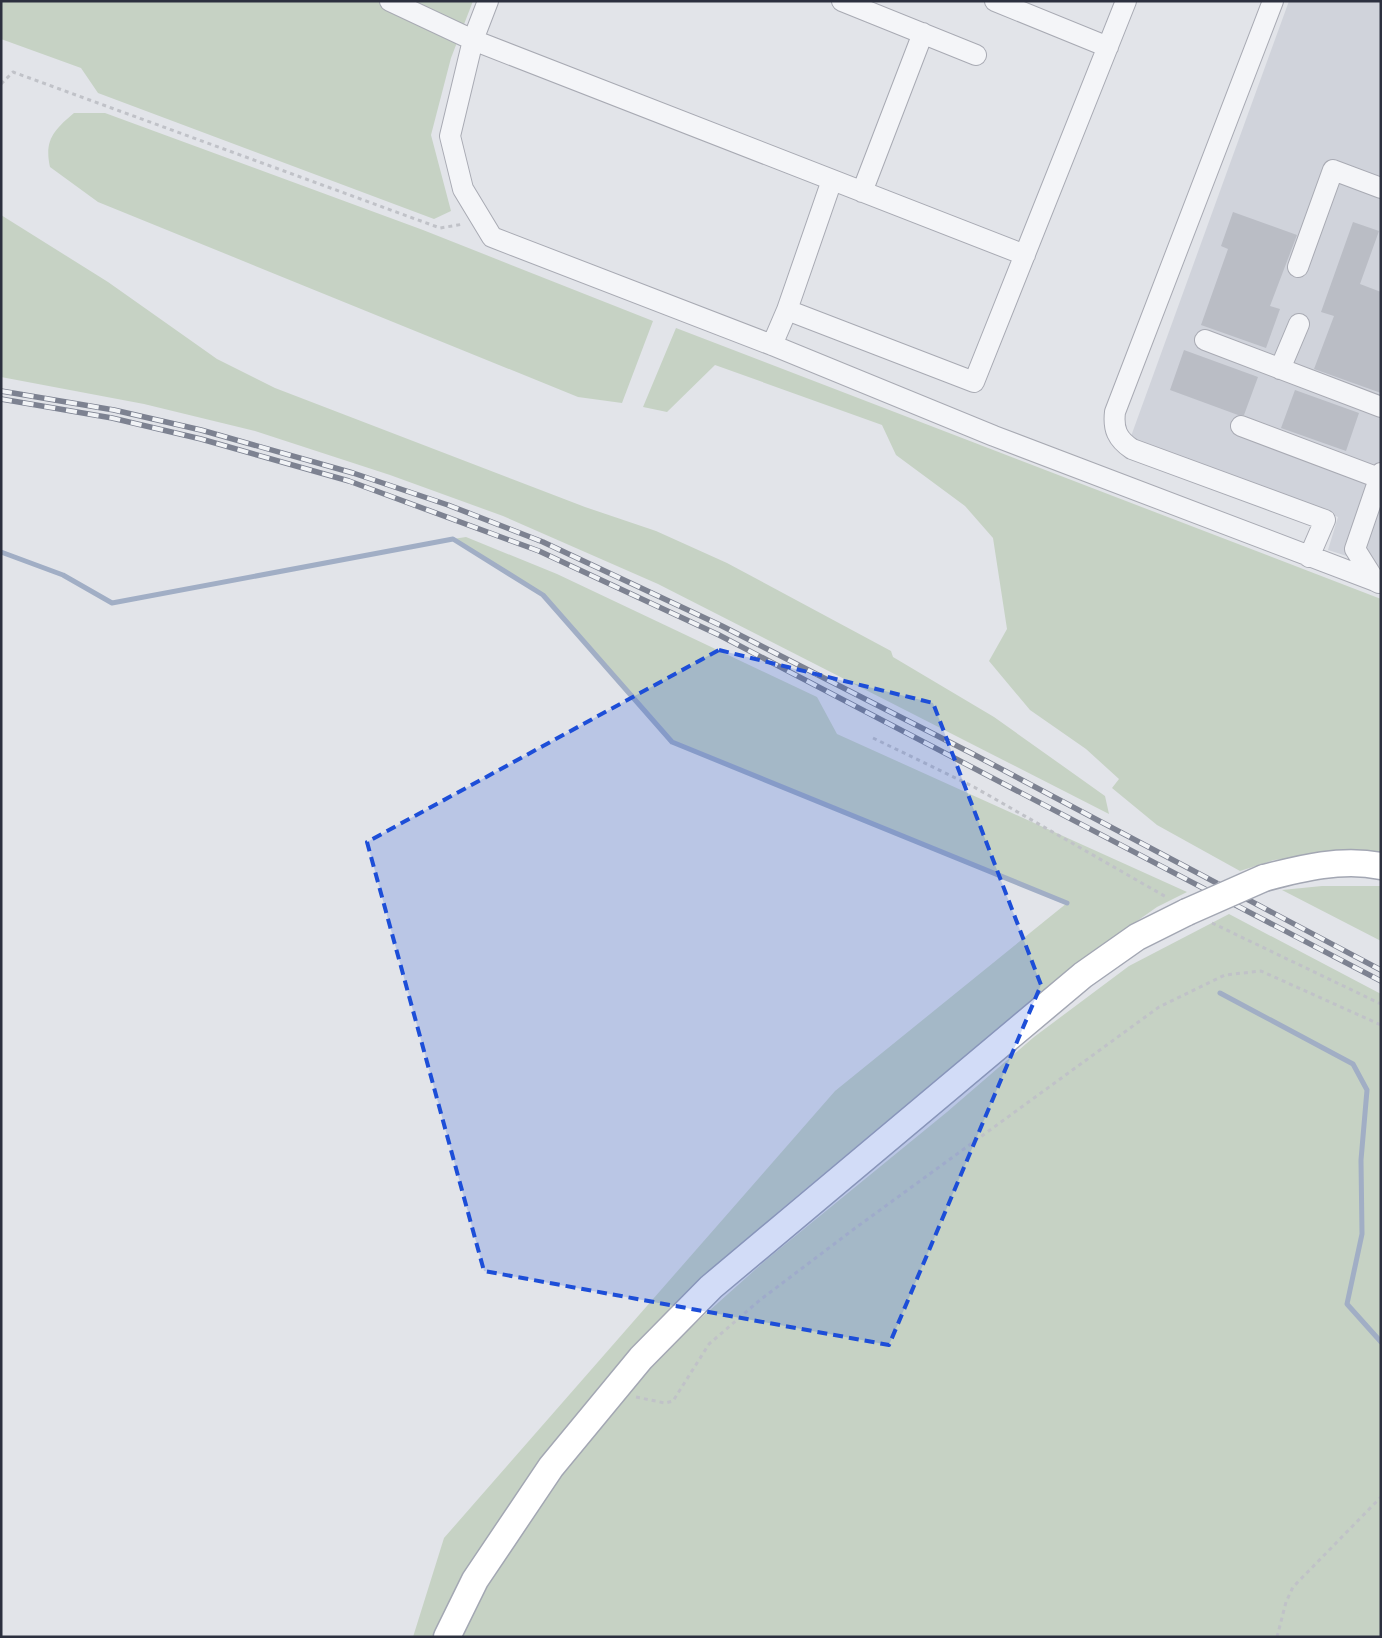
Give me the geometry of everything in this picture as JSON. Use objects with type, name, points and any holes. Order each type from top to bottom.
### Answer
[{"type":"main road","points":[[447,1637],[475,1580],[551,1467],[641,1358],[711,1287],[805,1206],[1083,975],[1137,938],[1187,910],[1264,878],[1309,866],[1345,864],[1381,866]]},
{"type":"street","points":[[390,1],[473,40],[1024,256]]},
{"type":"street","points":[[488,1],[473,40],[450,136],[464,190],[492,237],[772,345],[994,436],[1378,583]]},
{"type":"street","points":[[842,1],[976,55]]},
{"type":"street","points":[[994,1],[1108,47]]},
{"type":"street","points":[[787,310],[974,382],[1126,1]]},
{"type":"street","points":[[1273,1],[1119,402],[1114,420],[1116,434],[1121,442],[1132,449],[1325,520],[1310,556]]},
{"type":"street","points":[[862,192],[923,34]]},
{"type":"street","points":[[1298,267],[1333,170],[1381,188]]},
{"type":"street","points":[[772,345],[787,310],[832,180]]},
{"type":"street","points":[[1280,369],[1299,324]]},
{"type":"street","points":[[1205,340],[1381,407]]},
{"type":"street","points":[[1240,426],[1380,475],[1355,549],[1378,583]]},
{"type":"path","points":[[1,84],[13,72],[440,228],[482,220]]},
{"type":"path","points":[[873,738],[974,787],[1235,936],[1381,1004]]},
{"type":"path","points":[[613,1391],[666,1403],[673,1401],[709,1344],[760,1300],[1159,1006],[1225,976],[1260,971],[1381,1025]]},
{"type":"path","points":[[1277,1637],[1286,1602],[1293,1587],[1381,1497]]},
{"type":"highlighted area","points":[[719,650],[933,703],[1041,985],[889,1345],[484,1271],[367,842]]},
{"type":"shaded area","points":[[1289,1],[1381,1],[1381,567],[1328,550],[1338,517],[1130,439]]},
{"type":"green space","points":[[1,1],[473,1],[451,58],[431,135],[451,211],[434,219],[98,93],[81,68],[1,39]]},
{"type":"green space","points":[[74,113],[105,113],[423,230],[653,321],[622,403],[578,397],[98,202],[50,167],[48,150],[52,136]]},
{"type":"green space","points":[[1,215],[108,282],[217,359],[275,388],[585,507],[656,531],[727,563],[891,651],[893,657],[994,717],[1105,796],[1109,814],[658,584],[503,516],[390,475],[255,431],[144,404],[1,377]]},
{"type":"green space","points":[[676,328],[1381,599],[1381,855],[1350,851],[1274,860],[1240,871],[1157,825],[1112,788],[1119,779],[1086,749],[1030,710],[989,661],[1007,629],[993,538],[965,506],[896,455],[882,425],[715,365],[667,412],[643,407]]},
{"type":"green space","points":[[466,537],[557,574],[817,697],[837,734],[1187,892],[1157,907],[1070,968],[779,1211],[695,1287],[434,1637],[413,1637],[444,1538],[835,1091],[1067,903],[672,742],[543,595],[453,539]]},
{"type":"green space","points":[[1322,886],[1381,886],[1381,941],[1282,890]]},
{"type":"green space","points":[[1229,914],[1381,994],[1381,1637],[461,1637],[486,1585],[562,1473],[607,1417],[672,1344],[766,1260],[947,1112],[1034,1037],[1129,966]]},
{"type":"building","points":[[1233,212],[1297,235],[1270,306],[1280,309],[1266,348],[1201,325],[1228,249],[1221,246]]},
{"type":"building","points":[[1353,222],[1379,231],[1360,284],[1381,292],[1381,393],[1314,369],[1334,316],[1321,312]]},
{"type":"building","points":[[1184,350],[1258,377],[1244,415],[1238,415],[1170,390]]},
{"type":"building","points":[[1295,390],[1359,413],[1346,451],[1281,428]]},
{"type":"waterway","points":[[1,552],[63,575],[112,603],[453,539],[543,595],[672,742],[1067,903]]},
{"type":"waterway","points":[[1220,993],[1353,1064],[1367,1090],[1361,1160],[1362,1234],[1347,1304],[1381,1342]]},
{"type":"railway","points":[[1,391],[114,410],[201,430],[353,473],[448,505],[543,542],[722,626],[971,753],[1381,970]]},
{"type":"railway","points":[[1,399],[112,418],[201,439],[349,481],[539,551],[719,635],[1381,981]]}]
